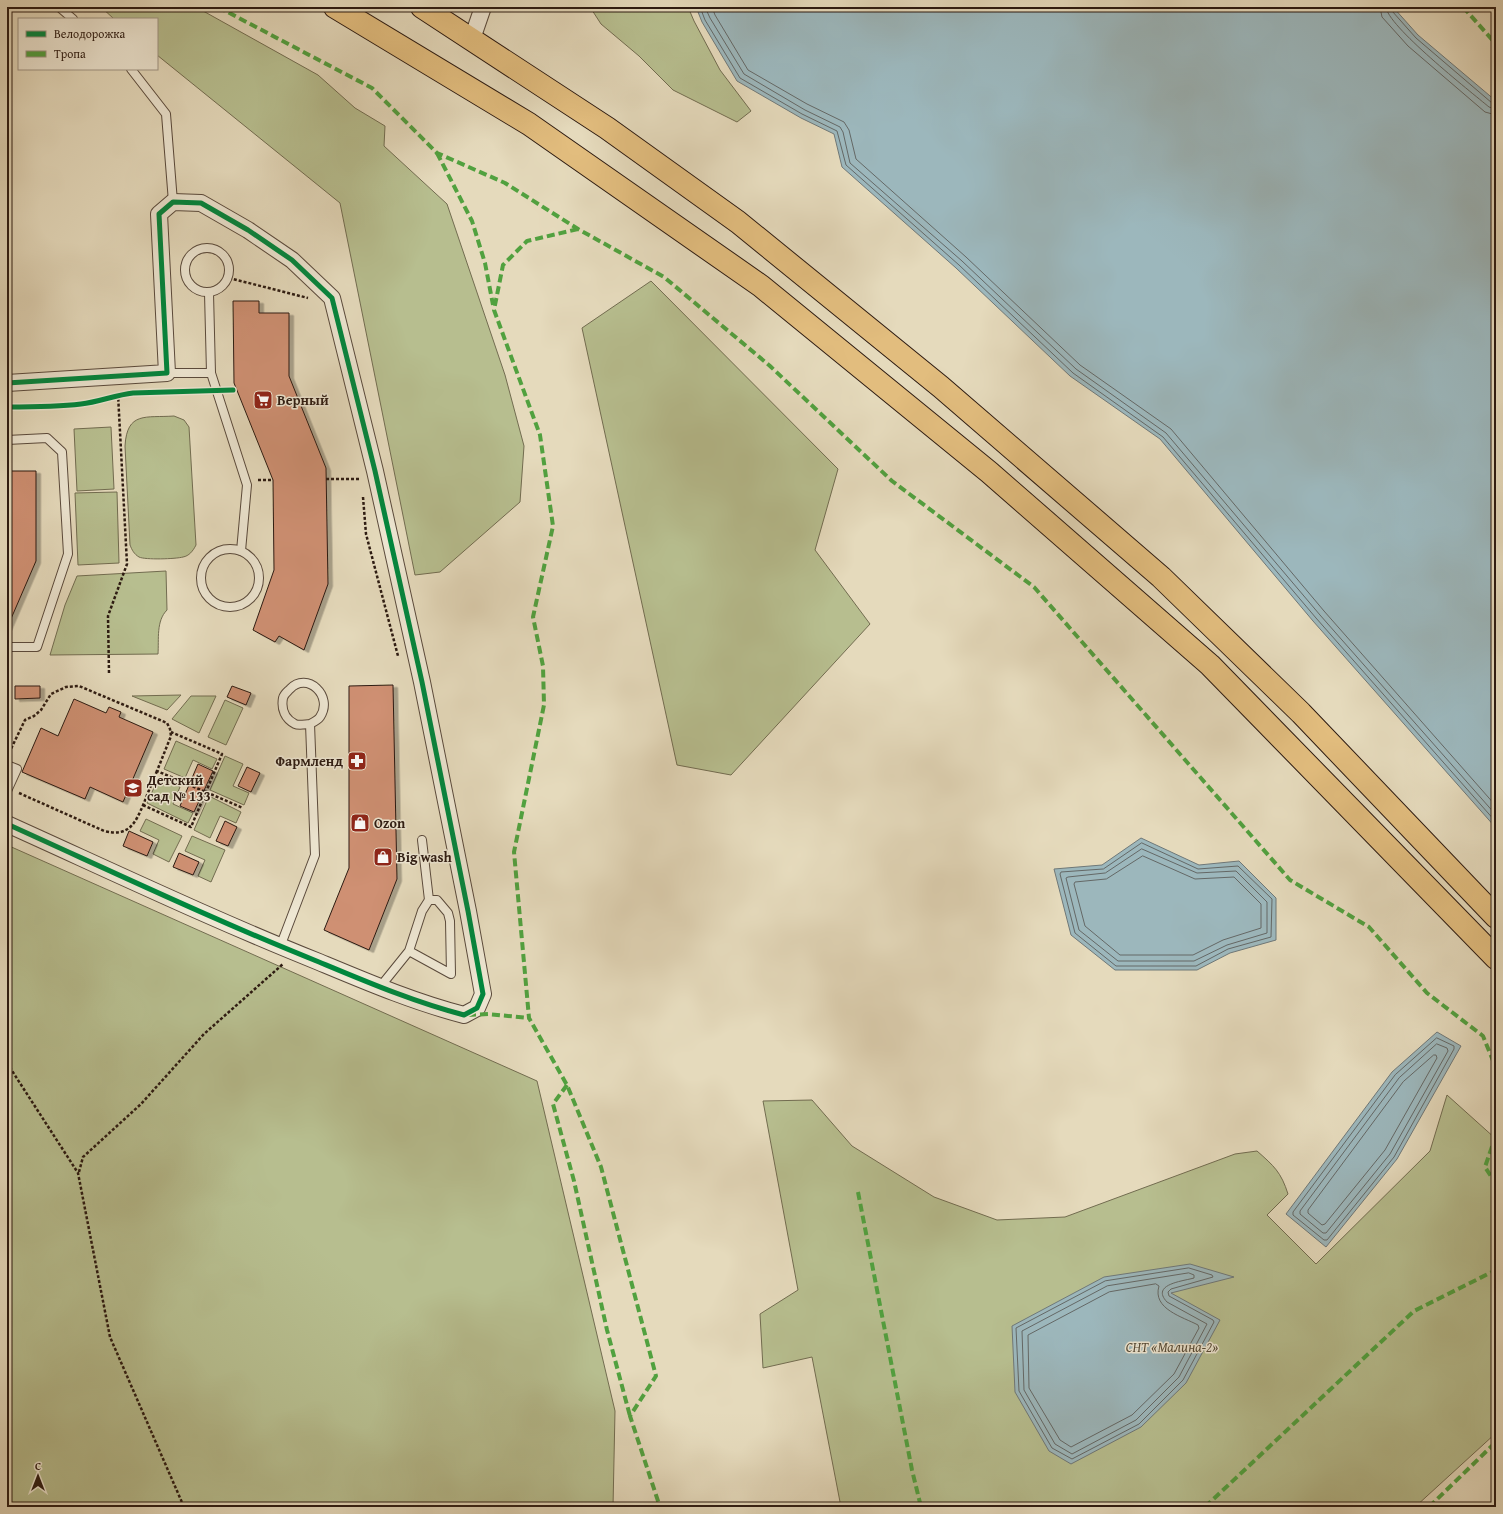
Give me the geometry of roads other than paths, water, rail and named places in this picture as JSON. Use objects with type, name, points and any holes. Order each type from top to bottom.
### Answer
[{"type":"main road","points":[[335,7],[529,124],[761,286],[970,457],[1210,665],[1496,958]]},
{"type":"main road","points":[[422,7],[607,128],[738,222],[959,403],[1161,577],[1301,713],[1496,917]]},
{"type":"street","points":[[472,39],[483,7]]},
{"type":"street","points":[[7,383],[168,373],[159,214],[173,202],[201,203],[248,230],[292,260],[332,298],[375,471],[414,644],[465,895],[483,994],[478,1008],[464,1015],[444,1010],[380,987],[280,947],[7,824]]},
{"type":"lane","points":[[59,7],[72,18]]},
{"type":"lane","points":[[132,70],[166,114],[173,202]]},
{"type":"lane","points":[[213,247],[224,254],[230,265],[229,278],[221,288],[209,293],[196,290],[187,280],[185,268],[189,256],[194,252],[200,248],[213,247]]},
{"type":"lane","points":[[209,293],[211,372],[247,485],[241,551]]},
{"type":"lane","points":[[168,373],[211,372]]},
{"type":"lane","points":[[7,440],[47,438],[62,452],[68,554],[37,646],[7,647]]},
{"type":"lane","points":[[226,549],[241,551],[253,560],[259,574],[257,589],[248,601],[234,607],[219,605],[207,596],[201,582],[203,567],[212,555],[226,549]]},
{"type":"lane","points":[[305,683],[311,685],[316,687],[323,696],[324,707],[320,718],[310,724],[296,724],[286,716],[282,706],[284,694],[293,685],[305,683]]},
{"type":"lane","points":[[280,947],[315,855],[310,724]]},
{"type":"lane","points":[[7,765],[17,769],[10,791]]},
{"type":"lane","points":[[380,987],[409,951],[422,911],[429,900],[422,840]]},
{"type":"lane","points":[[409,951],[451,974],[450,921],[448,913],[437,900],[429,900]]},
{"type":"water","points":[[696,7],[1393,7],[1418,35],[1496,101],[1496,828],[1313,621],[1160,439],[1070,376],[956,268],[842,167],[834,134],[801,118],[737,81],[702,22]]},
{"type":"water","points":[[1141,838],[1199,865],[1239,861],[1276,898],[1276,940],[1230,953],[1197,970],[1115,970],[1071,935],[1054,869],[1102,865]]},
{"type":"water","points":[[1437,1032],[1461,1046],[1397,1159],[1326,1247],[1286,1214],[1392,1072]]},
{"type":"water","points":[[1190,1264],[1234,1277],[1171,1293],[1220,1320],[1186,1383],[1141,1427],[1071,1464],[1049,1451],[1015,1392],[1012,1326],[1104,1277]]},
{"type":"place","name":"Верный","points":[[263,400]]},
{"type":"place","name":"Фармленд","points":[[357,761]]},
{"type":"place","name":"Детский сад № 133","points":[[133,788]]},
{"type":"place","name":"Ozon","points":[[360,823]]},
{"type":"place","name":"Big wash","points":[[383,857]]},
{"type":"park label","name":"СНТ «Малина-2»","points":[[1172,1347]]}]
